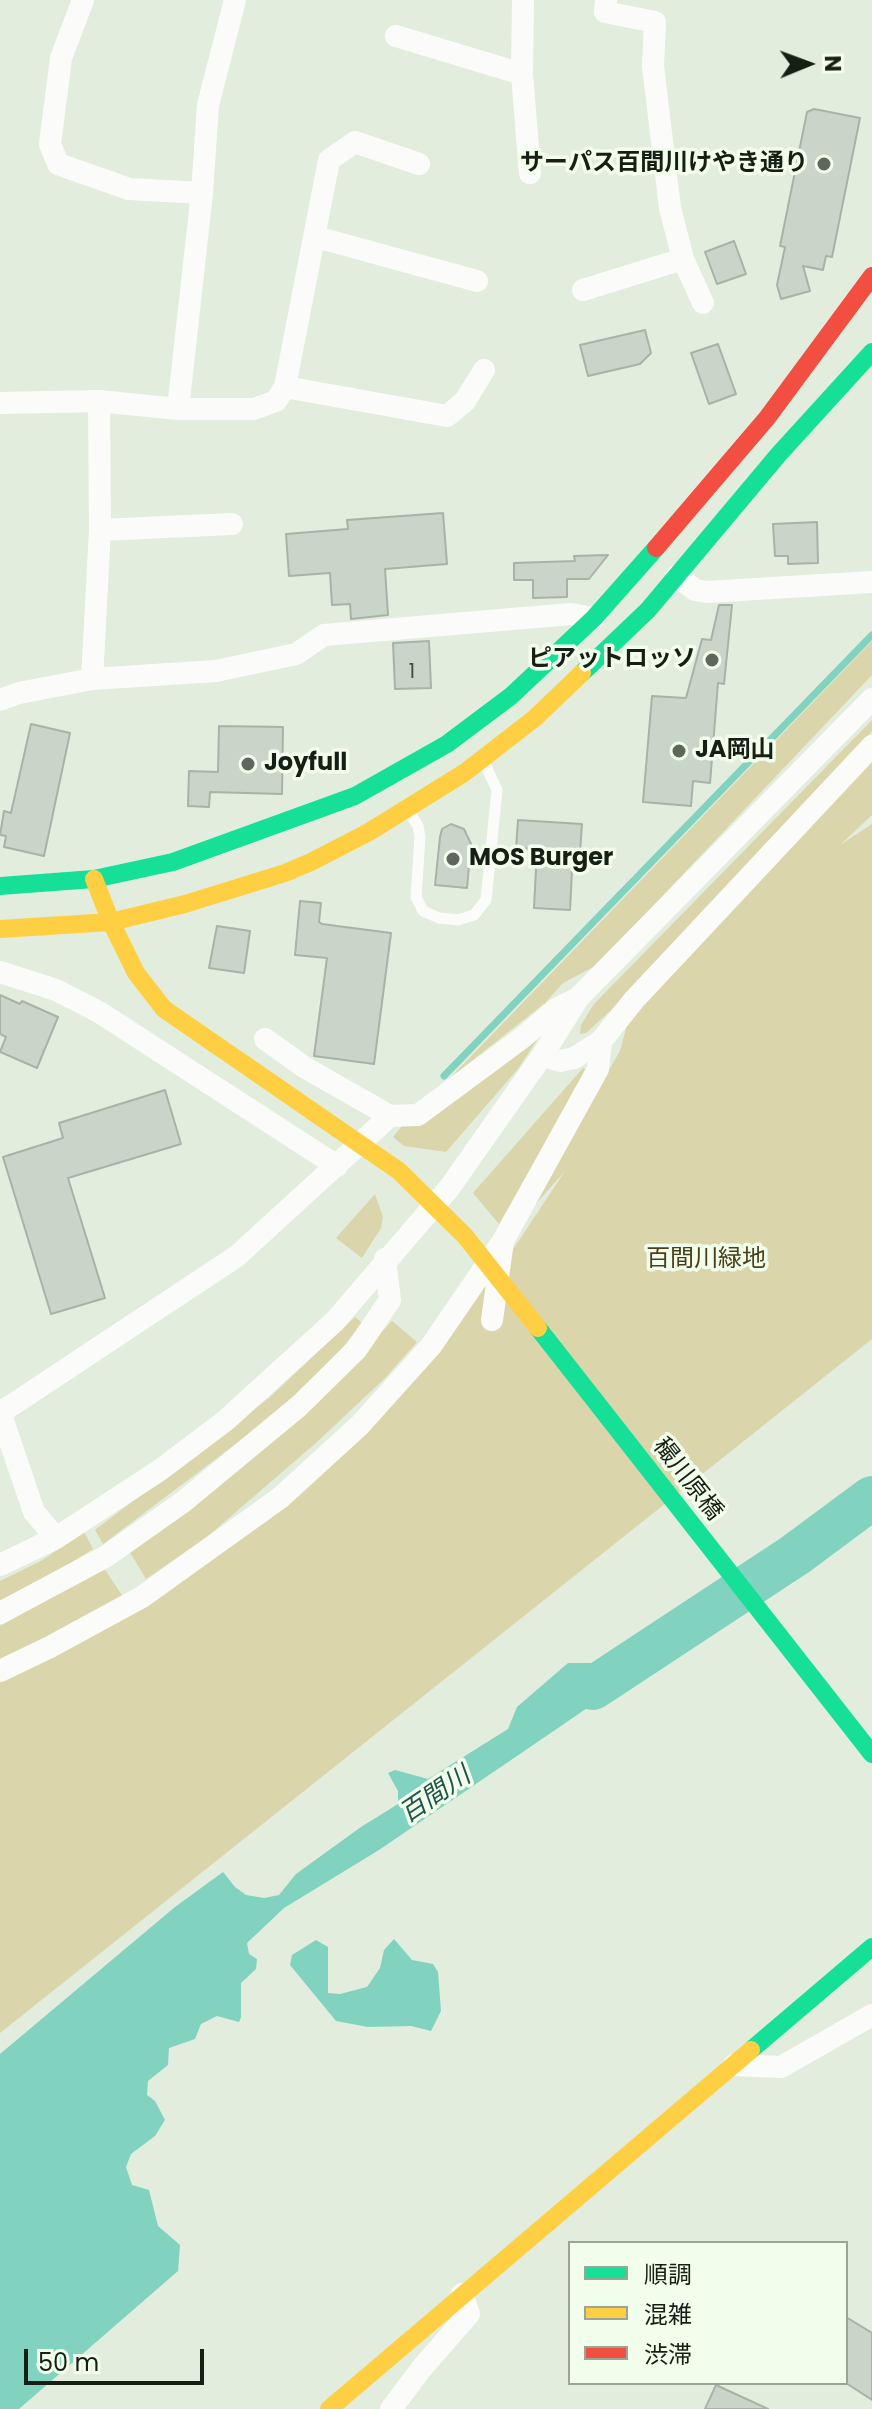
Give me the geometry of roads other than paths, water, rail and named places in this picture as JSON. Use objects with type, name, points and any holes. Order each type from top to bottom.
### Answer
[{"type":"street","points":[[83,0],[61,58],[50,144],[58,164],[129,189],[202,193]]},
{"type":"street","points":[[178,409],[202,193],[208,105],[235,0]]},
{"type":"street","points":[[523,0],[522,74],[530,173]]},
{"type":"street","points":[[606,0],[605,12],[655,22],[653,66],[670,208],[683,259],[703,303]]},
{"type":"street","points":[[396,36],[522,74]]},
{"type":"street","points":[[0,403],[99,401],[178,409],[254,409],[276,401],[285,387],[329,160],[355,142],[419,164]]},
{"type":"street","points":[[316,237],[477,281]]},
{"type":"street","points":[[583,290],[683,259]]},
{"type":"street","points":[[0,886],[94,879],[173,862],[355,796],[447,744],[511,696],[594,618],[638,570],[767,418],[872,276]]},
{"type":"street","points":[[0,929],[111,922],[185,904],[285,873],[357,838],[483,760],[535,718],[648,610],[779,454],[872,352]]},
{"type":"street","points":[[285,387],[447,416],[465,401],[484,370]]},
{"type":"street","points":[[92,679],[100,530],[99,401]]},
{"type":"street","points":[[100,530],[232,524]]},
{"type":"street","points":[[677,576],[695,590],[707,592],[872,582]]},
{"type":"street","points":[[0,700],[19,693],[92,679],[216,671],[296,654],[324,635],[571,614],[594,618]]},
{"type":"street","points":[[0,1565],[56,1538],[160,1470],[225,1421],[335,1321],[435,1204],[542,1056],[579,997],[872,699]]},
{"type":"street","points":[[542,1056],[560,1061],[574,1058],[601,1041],[634,1000],[872,746]]},
{"type":"street","name":"穝川原橋","points":[[94,879],[136,973],[164,1009],[382,1158],[435,1204],[465,1236],[872,1754]]},
{"type":"street","points":[[0,972],[56,990],[99,1012],[337,1166]]},
{"type":"street","points":[[265,1039],[304,1067],[390,1116],[418,1115],[556,1009],[579,997]]},
{"type":"street","points":[[0,1671],[142,1597],[280,1498],[360,1425],[431,1346],[503,1241],[598,1069],[601,1041]]},
{"type":"street","points":[[56,1538],[34,1512],[1,1414],[237,1256],[390,1116]]},
{"type":"street","points":[[492,1320],[503,1241]]},
{"type":"street","points":[[0,1613],[105,1557],[183,1502],[299,1406],[356,1350],[390,1300],[385,1259]]},
{"type":"street","points":[[329,2409],[872,1947]]},
{"type":"street","points":[[734,2065],[781,2067],[872,2015]]},
{"type":"street","points":[[391,2409],[469,2314],[462,2294]]},
{"type":"lane","points":[[407,808],[418,826],[420,837],[416,897],[423,911],[439,918],[458,920],[474,915],[486,900],[497,790],[483,760]]},
{"type":"water","points":[[641,1646],[646,1668],[379,1850],[284,1908],[247,1943],[249,1954],[257,1959],[256,1969],[241,1983],[239,2022],[217,2016],[201,2024],[195,2039],[169,2048],[168,2065],[148,2081],[147,2095],[155,2101],[165,2120],[155,2136],[131,2154],[126,2167],[132,2185],[149,2190],[158,2226],[180,2245],[178,2271],[19,2409],[0,2409],[0,2054],[175,1907],[223,1872],[246,1895],[264,1898],[279,1895],[296,1874],[398,1804],[398,1791],[388,1773],[395,1770],[428,1779],[508,1729],[517,1707],[568,1663],[611,1663]]},
{"type":"water","points":[[394,1939],[412,1960],[433,1964],[438,1972],[441,2011],[431,2031],[411,2026],[368,2027],[336,2021],[290,1965],[292,1955],[316,1940],[328,1947],[328,1993],[340,1994],[367,1987],[380,1968],[384,1950]]},
{"type":"waterway","points":[[444,1076],[872,635]]},
{"type":"waterway","name":"百間川","points":[[593,1688],[795,1555],[872,1498]]},
{"type":"place","name":"サーパス百間川けやき通り","points":[[824,164]]},
{"type":"place","name":"ピアットロッソ","points":[[712,660]]},
{"type":"place","name":"JA岡山","points":[[679,751]]},
{"type":"place","name":"Joyfull","points":[[248,764]]},
{"type":"place","name":"MOS Burger","points":[[453,859]]},
{"type":"park label","name":"百間川緑地","points":[[706,1260]]}]
